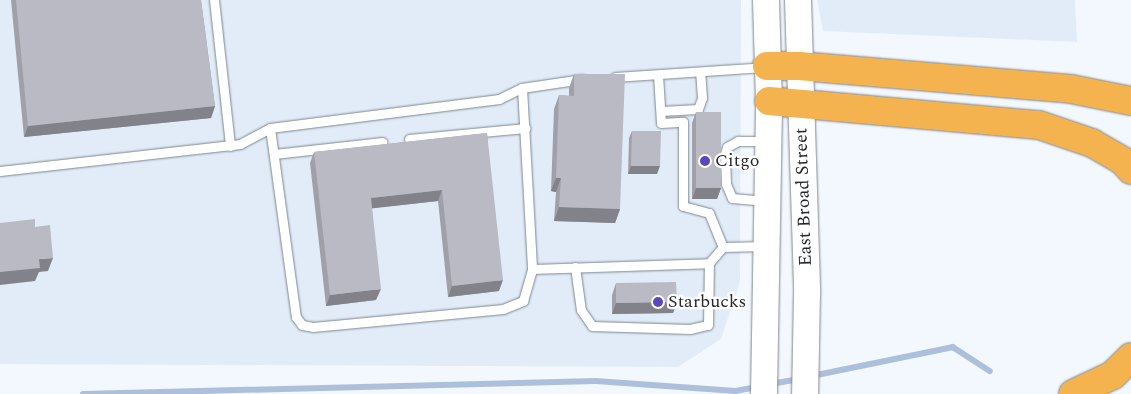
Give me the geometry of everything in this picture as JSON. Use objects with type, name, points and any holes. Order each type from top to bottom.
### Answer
[{"type":"highway","points":[[767,66],[799,66],[1071,89],[1131,101]]},
{"type":"highway","points":[[769,101],[800,102],[1039,125],[1092,142],[1123,161],[1131,170]]},
{"type":"highway","points":[[1072,394],[1112,375],[1131,356]]},
{"type":"main road","name":"East Broad Street","points":[[764,394],[769,101],[766,0]]},
{"type":"main road","name":"East Broad Street","points":[[798,0],[807,294],[805,394]]},
{"type":"lane","points":[[214,0],[230,146]]},
{"type":"lane","points":[[0,171],[230,146],[240,144],[270,128],[499,99],[522,88],[597,78],[767,66]]},
{"type":"lane","points":[[661,111],[698,109],[702,98],[700,72]]},
{"type":"lane","points":[[658,75],[661,123],[683,122],[683,206],[709,213],[723,246]]},
{"type":"lane","points":[[270,128],[296,317],[302,325],[313,327],[503,309],[522,301],[532,269],[522,88]]},
{"type":"lane","points":[[409,139],[525,128]]},
{"type":"lane","points":[[767,201],[732,198],[726,184],[725,154],[727,147],[738,141],[768,140]]},
{"type":"lane","points":[[274,154],[382,142]]},
{"type":"lane","points":[[575,267],[581,310],[592,326],[690,329],[708,325],[709,262],[723,246],[766,246]]},
{"type":"lane","points":[[532,269],[709,262]]},
{"type":"shaded area","points":[[0,0],[741,0],[740,282],[721,339],[678,367],[0,364]]},
{"type":"shaded area","points":[[817,0],[1075,0],[1077,42],[823,31]]},
{"type":"building","points":[[16,0],[201,0],[215,106],[28,126]]},
{"type":"building","points":[[574,74],[625,74],[620,209],[559,207],[561,178],[556,178],[559,95],[574,96]]},
{"type":"building","name":"Citgo","points":[[696,112],[721,112],[721,188],[696,188]]},
{"type":"building","points":[[632,131],[661,131],[660,166],[631,166]]},
{"type":"building","points":[[487,133],[503,280],[452,286],[442,190],[371,198],[381,289],[330,295],[314,152]]},
{"type":"building","points":[[35,219],[35,227],[50,225],[53,258],[39,259],[40,268],[0,272],[0,223]]},
{"type":"building","points":[[676,282],[677,302],[616,303],[616,283]]},
{"type":"waterway","points":[[812,376],[953,347],[990,371]]},
{"type":"waterway","points":[[771,384],[798,379]]},
{"type":"waterway","points":[[83,394],[596,381],[736,391],[757,387]]},
{"type":"place","name":"Citgo","points":[[705,161]]},
{"type":"place","name":"Starbucks","points":[[658,302]]}]
